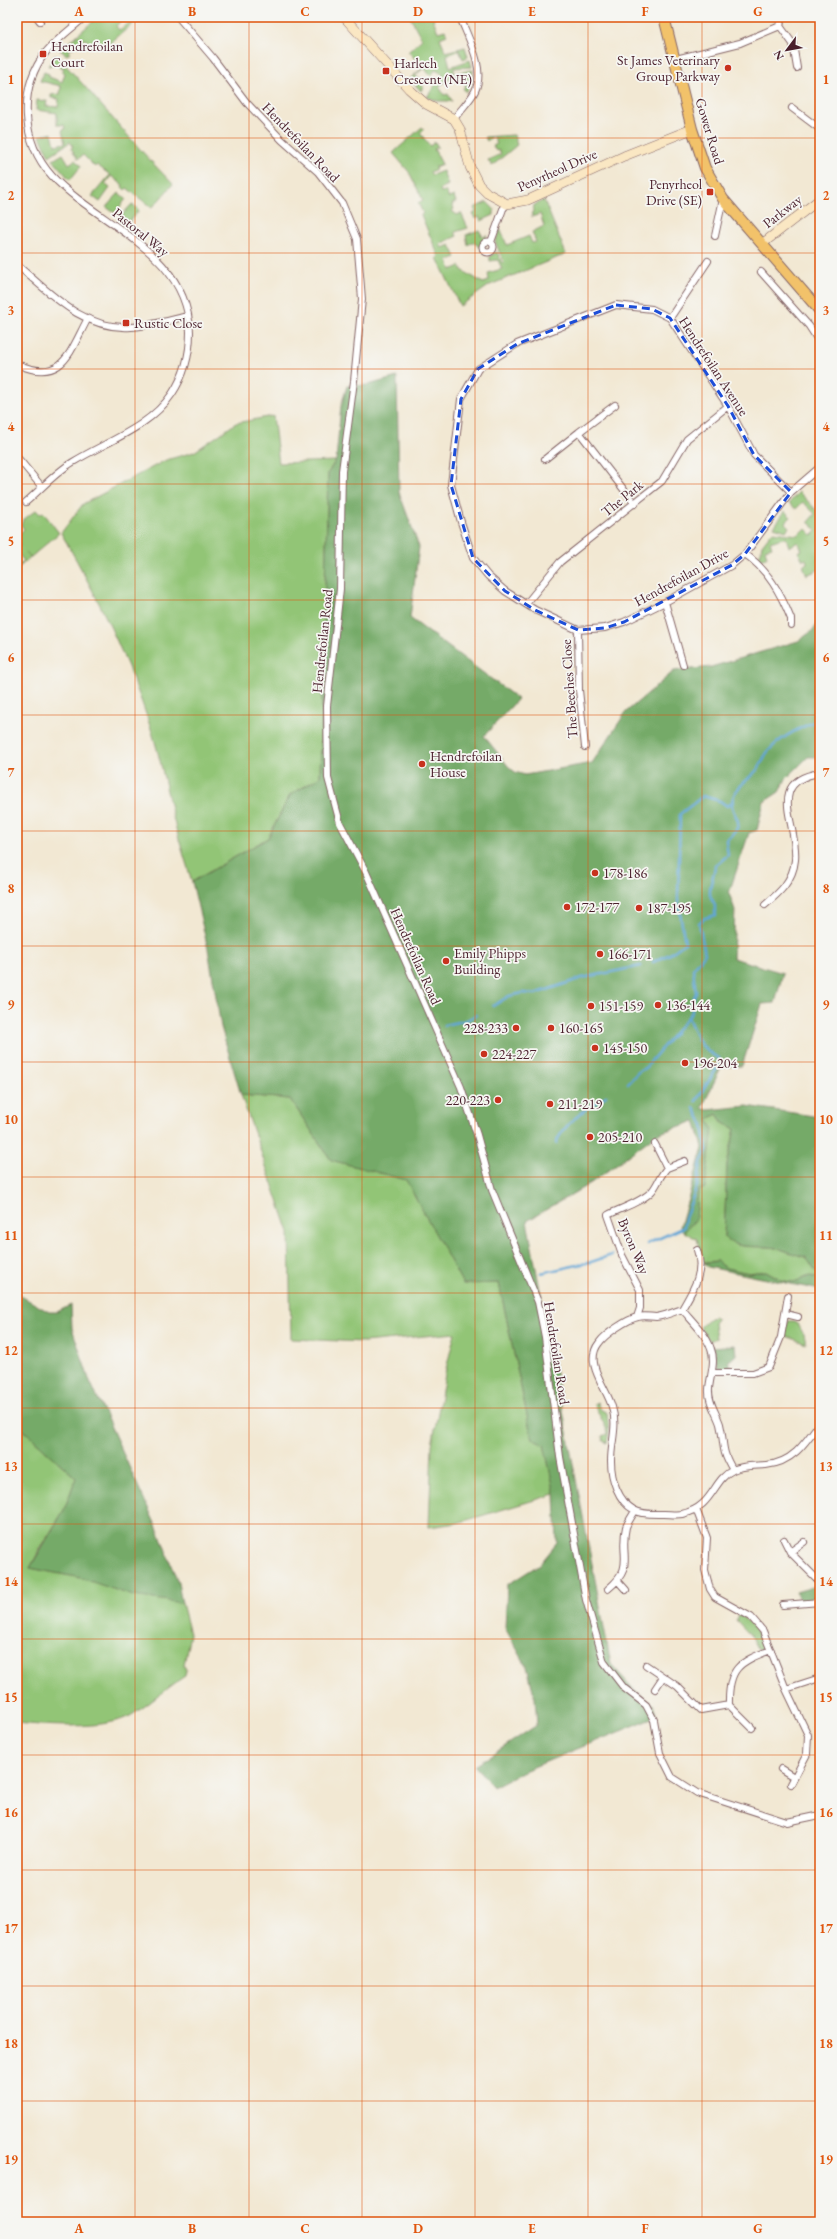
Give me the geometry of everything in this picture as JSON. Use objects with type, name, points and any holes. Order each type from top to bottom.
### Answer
[{"type":"main road","name":"Gower Road","points":[[664,17],[676,59],[692,129],[705,168],[723,199],[820,311]]},
{"type":"street","name":"Pastoral Way","points":[[26,502],[71,463],[143,423],[166,402],[177,386],[188,357],[190,336],[188,316],[180,291],[166,268],[149,252],[59,182],[40,159],[31,141],[27,121],[27,106],[29,90],[35,70],[52,45],[85,17]]},
{"type":"street","name":"Hendrefoilan Road","points":[[178,17],[213,58],[247,103],[282,140],[318,172],[342,203],[357,239],[362,299],[354,381],[342,471],[340,589],[327,706],[328,778],[340,823],[369,879],[461,1087],[477,1135],[492,1190],[538,1302],[545,1337],[561,1465],[586,1600],[604,1662],[624,1688],[646,1705],[654,1720],[660,1754],[672,1777],[697,1793],[787,1822],[820,1815]]},
{"type":"street","points":[[344,17],[409,89],[426,104],[454,118],[475,92],[479,78],[478,65],[460,17]]},
{"type":"street","points":[[782,17],[780,26],[792,44],[797,68]]},
{"type":"street","points":[[676,59],[740,43],[780,26]]},
{"type":"street","points":[[792,108],[820,129]]},
{"type":"street","name":"Penyrheol Drive","points":[[454,118],[460,129],[470,167],[479,185],[494,198],[507,204],[528,200],[624,156],[692,129]]},
{"type":"street","points":[[715,236],[723,199]]},
{"type":"street","name":"Parkway","points":[[762,244],[820,200]]},
{"type":"street","points":[[491,242],[507,204]]},
{"type":"street","points":[[670,318],[708,261]]},
{"type":"street","points":[[17,265],[65,306],[88,320],[104,325],[128,327],[188,316]]},
{"type":"street","points":[[761,272],[809,326],[820,343]]},
{"type":"street","name":"Hendrefoilan Avenue","points":[[578,630],[526,604],[506,591],[488,576],[473,558],[466,540],[452,485],[461,399],[478,369],[517,344],[616,304],[652,309],[670,318],[728,406],[754,455],[791,492]]},
{"type":"street","points":[[17,364],[39,372],[57,367],[68,357],[88,320]]},
{"type":"street","points":[[545,459],[615,404]]},
{"type":"street","name":"The Park","points":[[526,604],[560,562],[662,482],[686,439],[728,406]]},
{"type":"street","points":[[579,432],[635,504]]},
{"type":"street","points":[[17,457],[42,487]]},
{"type":"street","name":"Hendrefoilan Drive","points":[[578,630],[605,628],[624,622],[665,602],[732,565],[745,554],[791,492],[820,467]]},
{"type":"street","points":[[745,554],[758,563],[774,585],[789,613],[791,625]]},
{"type":"street","points":[[665,602],[684,665]]},
{"type":"street","name":"The Beeches Close","points":[[578,630],[579,690],[585,747]]},
{"type":"street","points":[[765,905],[782,890],[792,873],[795,861],[787,799],[789,789],[802,776],[820,773]]},
{"type":"street","points":[[655,1144],[667,1168],[685,1161]]},
{"type":"street","name":"Byron Way","points":[[637,1317],[640,1290],[622,1255],[608,1214],[646,1196],[653,1190],[660,1175],[667,1168]]},
{"type":"street","points":[[697,1250],[702,1256],[700,1272],[695,1287],[682,1309],[655,1317],[648,1315],[637,1317],[608,1334],[598,1344],[593,1354],[594,1367],[612,1406],[615,1419],[611,1459],[612,1478],[622,1499],[635,1511],[674,1515],[696,1509],[705,1502],[720,1481],[733,1470],[769,1465],[788,1459],[806,1443],[820,1422]]},
{"type":"street","points":[[712,1373],[753,1373],[768,1367],[781,1337],[788,1296]]},
{"type":"street","points":[[682,1309],[703,1335],[711,1349],[712,1373],[709,1390],[712,1405],[720,1424],[725,1457],[733,1470]]},
{"type":"street","points":[[786,1314],[798,1317]]},
{"type":"street","points":[[696,1509],[707,1538],[705,1570],[710,1589],[715,1597],[723,1603],[751,1617],[763,1631],[786,1689],[808,1735],[807,1754],[791,1784]]},
{"type":"street","points":[[608,1589],[618,1581],[625,1569],[624,1544],[626,1526],[635,1511]]},
{"type":"street","points":[[784,1540],[790,1552],[820,1582]]},
{"type":"street","points":[[790,1552],[804,1542]]},
{"type":"street","points":[[618,1581],[626,1590]]},
{"type":"street","points":[[783,1605],[820,1602]]},
{"type":"street","points":[[752,1728],[729,1705],[728,1685],[737,1668],[752,1657],[771,1650]]},
{"type":"street","points":[[646,1665],[677,1686],[702,1710],[729,1705]]},
{"type":"street","points":[[655,1689],[663,1677]]},
{"type":"street","points":[[786,1689],[820,1678]]},
{"type":"street","points":[[781,1770],[794,1777]]},
{"type":"highlighted area","points":[[616,305],[652,309],[670,318],[728,406],[754,455],[791,492],[745,554],[732,565],[624,622],[605,628],[578,630],[535,610],[505,591],[473,558],[451,485],[461,399],[478,369],[517,344]]},
{"type":"green space","points":[[98,17],[117,17],[121,21],[116,26],[119,30],[134,20],[132,17],[141,17],[103,49],[96,41],[91,45],[85,39],[68,51],[70,53],[67,55],[60,50]]},
{"type":"green space","points":[[410,17],[436,17],[433,19],[438,32],[445,30],[447,35],[440,38],[446,52],[465,47],[468,57],[463,59],[459,50],[447,55],[450,67],[470,60],[472,67],[454,68],[454,73],[473,70],[471,84],[466,92],[463,88],[466,86],[459,73],[439,86],[444,95],[448,94],[452,101],[438,101],[427,97],[443,74],[435,70],[431,76],[424,68],[415,75],[423,86],[421,91],[410,79],[422,68],[408,52],[422,39]]},
{"type":"green space","points":[[56,55],[173,184],[152,208],[127,188],[125,190],[122,187],[123,185],[111,176],[105,184],[110,188],[100,202],[92,196],[110,175],[97,165],[95,167],[83,155],[78,159],[71,148],[73,146],[70,142],[49,156],[40,136],[52,133],[55,145],[65,143],[62,131],[65,129],[64,125],[57,125],[57,113],[36,110],[37,100],[47,101],[46,106],[58,107],[59,99],[51,98],[51,95],[60,94],[61,86],[40,81],[44,72],[49,74],[49,77],[62,82],[65,73],[62,72],[64,68],[55,65],[48,66]]},
{"type":"green space","points":[[422,127],[424,129],[420,133],[430,146],[435,142],[438,147],[434,149],[442,164],[435,167],[436,169],[430,172],[432,175],[443,171],[448,185],[440,189],[441,192],[445,191],[449,198],[454,196],[456,202],[452,204],[454,209],[452,211],[457,215],[461,213],[468,228],[455,232],[457,236],[440,244],[442,248],[450,245],[456,257],[448,261],[451,270],[460,266],[462,270],[483,283],[489,281],[488,273],[502,269],[498,260],[490,261],[490,256],[497,252],[502,263],[504,262],[495,242],[500,229],[507,245],[529,236],[532,243],[536,242],[532,232],[544,226],[540,214],[532,217],[534,205],[544,200],[566,254],[490,285],[460,306],[437,258],[439,257],[421,215],[423,213],[418,203],[423,200],[409,172],[393,153]]},
{"type":"green space","points":[[514,135],[517,145],[492,166],[488,160],[501,154],[499,150],[496,151],[493,146],[497,144],[493,136]]},
{"type":"green space","points":[[492,136],[487,141],[485,137]]},
{"type":"green space","points":[[63,154],[69,164],[75,160],[81,166],[70,180],[53,160]]},
{"type":"green space","points":[[119,193],[126,199],[115,213],[106,207]]},
{"type":"green space","points":[[487,202],[494,209],[494,215],[481,221],[479,217],[475,219],[473,214],[476,212],[474,208]]},
{"type":"green space","points":[[132,204],[139,210],[128,224],[120,217]]},
{"type":"green space","points":[[479,230],[483,237],[487,235],[480,247],[473,242],[468,245],[466,235]]},
{"type":"green space","points":[[397,377],[399,492],[419,547],[410,618],[518,699],[484,736],[508,766],[515,772],[525,775],[592,763],[626,712],[674,671],[711,667],[798,641],[812,631],[820,619],[820,757],[808,757],[786,779],[779,792],[764,802],[757,830],[749,833],[729,893],[735,910],[733,958],[783,973],[775,1003],[762,1004],[742,1066],[721,1067],[702,1108],[708,1110],[747,1106],[820,1117],[820,1273],[815,1271],[806,1257],[769,1247],[739,1245],[728,1241],[724,1237],[727,1165],[735,1129],[723,1123],[717,1114],[708,1119],[713,1129],[705,1188],[698,1191],[696,1219],[684,1232],[680,1227],[703,1147],[695,1121],[657,1134],[591,1183],[527,1221],[611,1664],[636,1692],[653,1704],[657,1716],[524,1771],[493,1787],[475,1766],[537,1725],[535,1698],[527,1667],[505,1628],[507,1585],[540,1564],[557,1543],[555,1494],[544,1445],[532,1439],[499,1283],[463,1284],[406,1180],[331,1160],[290,1099],[241,1095],[221,1027],[208,949],[192,882],[268,838],[290,795],[320,777],[328,473],[336,460],[341,406],[347,386],[368,385]]},
{"type":"green space","points":[[273,416],[279,463],[335,461],[328,473],[320,778],[290,795],[268,838],[192,882],[176,829],[155,740],[133,678],[99,604],[61,533],[83,504],[166,460],[194,452],[236,423]]},
{"type":"green space","points":[[799,492],[820,514],[820,569],[807,575],[803,566],[807,563],[806,559],[803,560],[798,552],[802,550],[798,542],[789,547],[786,537],[770,542],[772,547],[765,549],[767,557],[759,559],[762,545],[772,532],[798,535],[805,528],[812,535],[817,530],[808,522],[815,514],[803,502],[796,509],[789,503]]},
{"type":"green space","points":[[36,510],[40,514],[43,512],[59,533],[17,569],[17,560],[20,564],[24,561],[18,554],[17,555],[17,549],[20,546],[17,542],[17,536],[24,529],[21,525],[23,520]]},
{"type":"green space","points":[[785,511],[791,517],[785,523],[789,527],[786,531],[774,527]]},
{"type":"green space","points":[[241,1095],[290,1099],[331,1160],[406,1179],[463,1284],[499,1283],[532,1439],[544,1444],[555,1494],[457,1523],[429,1527],[432,1445],[446,1369],[455,1333],[364,1342],[291,1339],[289,1232]]},
{"type":"green space","points":[[717,1114],[723,1123],[735,1128],[727,1165],[724,1237],[728,1241],[739,1245],[769,1247],[807,1257],[815,1271],[820,1273],[820,1279],[810,1276],[794,1282],[784,1281],[766,1271],[749,1273],[726,1268],[717,1261],[703,1262],[697,1239],[684,1232],[696,1219],[698,1191],[708,1165],[712,1132],[708,1119]]},
{"type":"green space","points":[[717,1261],[726,1268],[748,1273],[766,1271],[784,1281],[794,1282],[810,1276],[820,1279],[820,1290],[708,1267],[703,1263]]},
{"type":"green space","points":[[21,1296],[49,1312],[57,1312],[71,1305],[72,1328],[89,1379],[159,1532],[178,1583],[182,1603],[133,1596],[81,1578],[30,1568],[64,1510],[76,1478],[17,1424],[17,1298]]},
{"type":"green space","points":[[715,1317],[717,1319],[714,1323],[716,1338],[710,1341],[700,1327],[710,1318]]},
{"type":"green space","points":[[788,1321],[795,1321],[804,1334],[806,1344],[784,1335]]},
{"type":"green space","points":[[735,1345],[736,1355],[728,1362],[732,1368],[718,1368],[713,1347]]},
{"type":"green space","points":[[597,1402],[600,1409],[607,1413],[609,1431],[607,1443],[603,1441],[602,1436],[607,1434],[606,1428],[594,1404]]},
{"type":"green space","points":[[17,1424],[76,1478],[64,1510],[30,1568],[81,1578],[182,1603],[190,1634],[184,1665],[186,1670],[185,1676],[130,1716],[105,1723],[75,1726],[17,1723]]},
{"type":"green space","points":[[816,1586],[820,1599],[801,1602],[796,1592]]},
{"type":"green space","points":[[738,1614],[747,1620],[759,1636],[763,1646],[759,1650],[752,1637],[736,1620]]},
{"type":"waterway","points":[[696,1101],[719,1065],[719,1058],[707,1051],[699,1041],[688,1017],[692,1012],[692,1001],[696,993],[693,969],[705,954],[699,923],[705,918],[716,915],[715,906],[710,895],[715,866],[728,855],[726,840],[738,826],[737,818],[732,808],[734,795],[741,785],[757,770],[766,754],[778,742],[798,729],[820,719]]},
{"type":"waterway","points":[[653,962],[670,954],[685,943],[678,901],[680,814],[703,796],[720,801],[727,806],[733,802]]},
{"type":"waterway","points":[[493,1006],[509,996],[523,993],[535,994],[582,978],[641,966]]},
{"type":"waterway","points":[[444,1025],[467,1020],[476,1015]]},
{"type":"waterway","points":[[628,1083],[640,1070],[645,1068],[688,1017]]},
{"type":"waterway","points":[[556,1143],[565,1129],[577,1116],[606,1096]]},
{"type":"waterway","points":[[647,1244],[684,1227],[685,1218],[697,1186],[701,1162],[707,1150],[703,1125],[694,1108]]},
{"type":"waterway","points":[[541,1273],[591,1262],[612,1255]]},
{"type":"place","name":"Hendrefoilan Court","points":[[43,54]]},
{"type":"place","name":"St James Veterinary Group Parkway","points":[[728,68]]},
{"type":"place","name":"Harlech Crescent (NE)","points":[[386,71]]},
{"type":"place","name":"Penyrheol Drive (SE)","points":[[710,192]]},
{"type":"place","name":"Rustic Close","points":[[126,323]]},
{"type":"place","name":"Hendrefoilan House","points":[[422,764]]},
{"type":"place","name":"178-186","points":[[595,873]]},
{"type":"place","name":"172-177","points":[[567,907]]},
{"type":"place","name":"187-195","points":[[639,908]]},
{"type":"place","name":"166-171","points":[[600,954]]},
{"type":"place","name":"Emily Phipps Building","points":[[446,961]]},
{"type":"place","name":"136-144","points":[[658,1005]]},
{"type":"place","name":"151-159","points":[[591,1006]]},
{"type":"place","name":"228-233","points":[[516,1028]]},
{"type":"place","name":"160-165","points":[[551,1028]]},
{"type":"place","name":"145-150","points":[[595,1048]]},
{"type":"place","name":"224-227","points":[[484,1054]]},
{"type":"place","name":"196-204","points":[[685,1063]]},
{"type":"place","name":"220-223","points":[[498,1100]]},
{"type":"place","name":"211-219","points":[[550,1104]]},
{"type":"place","name":"205-210","points":[[590,1137]]}]
